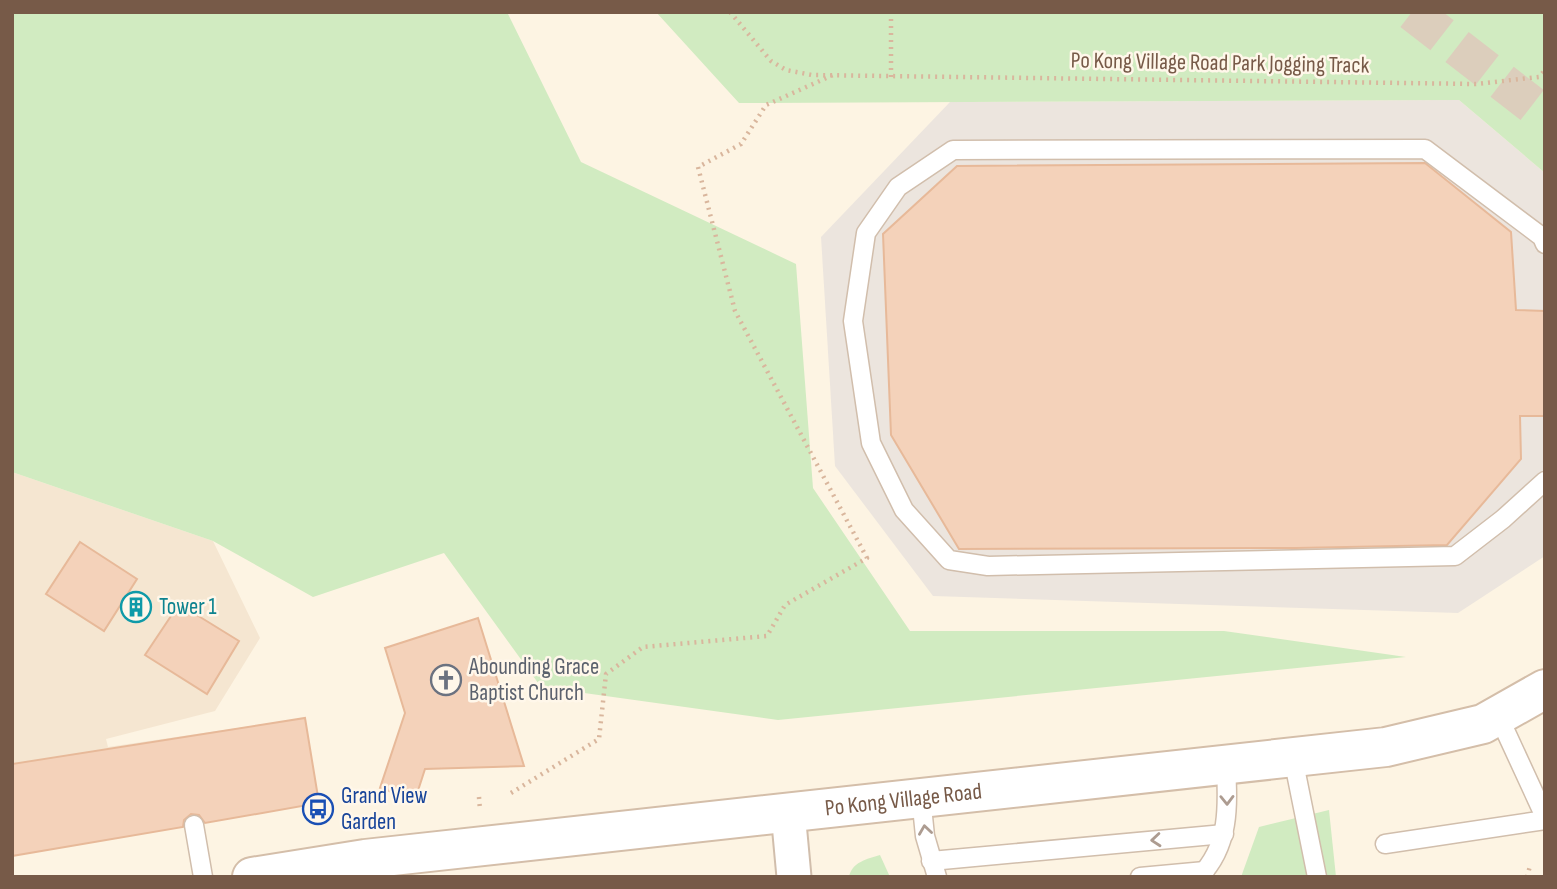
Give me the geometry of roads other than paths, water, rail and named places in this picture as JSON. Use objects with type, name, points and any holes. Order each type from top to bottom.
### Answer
[{"type":"main road","name":"Po Kong Village Road","points":[[252,877],[365,859],[1386,747],[1483,723],[1545,689]]},
{"type":"street","points":[[788,812],[794,877]]},
{"type":"lane","points":[[1545,244],[1542,237],[1425,149],[953,150],[898,187],[866,233],[853,321],[871,443],[904,510],[949,561],[988,566],[1455,556],[1503,519],[1545,481]]},
{"type":"lane","points":[[1385,844],[1545,818],[1498,715]]},
{"type":"lane","points":[[1293,758],[1317,877]]},
{"type":"lane","points":[[1140,877],[1202,874],[1215,856],[1224,834],[1228,808],[1226,766]]},
{"type":"lane","points":[[921,797],[925,836],[934,869],[1224,834]]},
{"type":"lane","points":[[194,825],[203,877]]},
{"type":"tunnel","points":[[1412,12],[1545,115]]},
{"type":"place","name":"Tower 1","points":[[136,607]]},
{"type":"place","name":"Abounding Grace Baptist Church","points":[[446,680]]},
{"type":"place","name":"Grand View Garden","points":[[318,809]]}]
